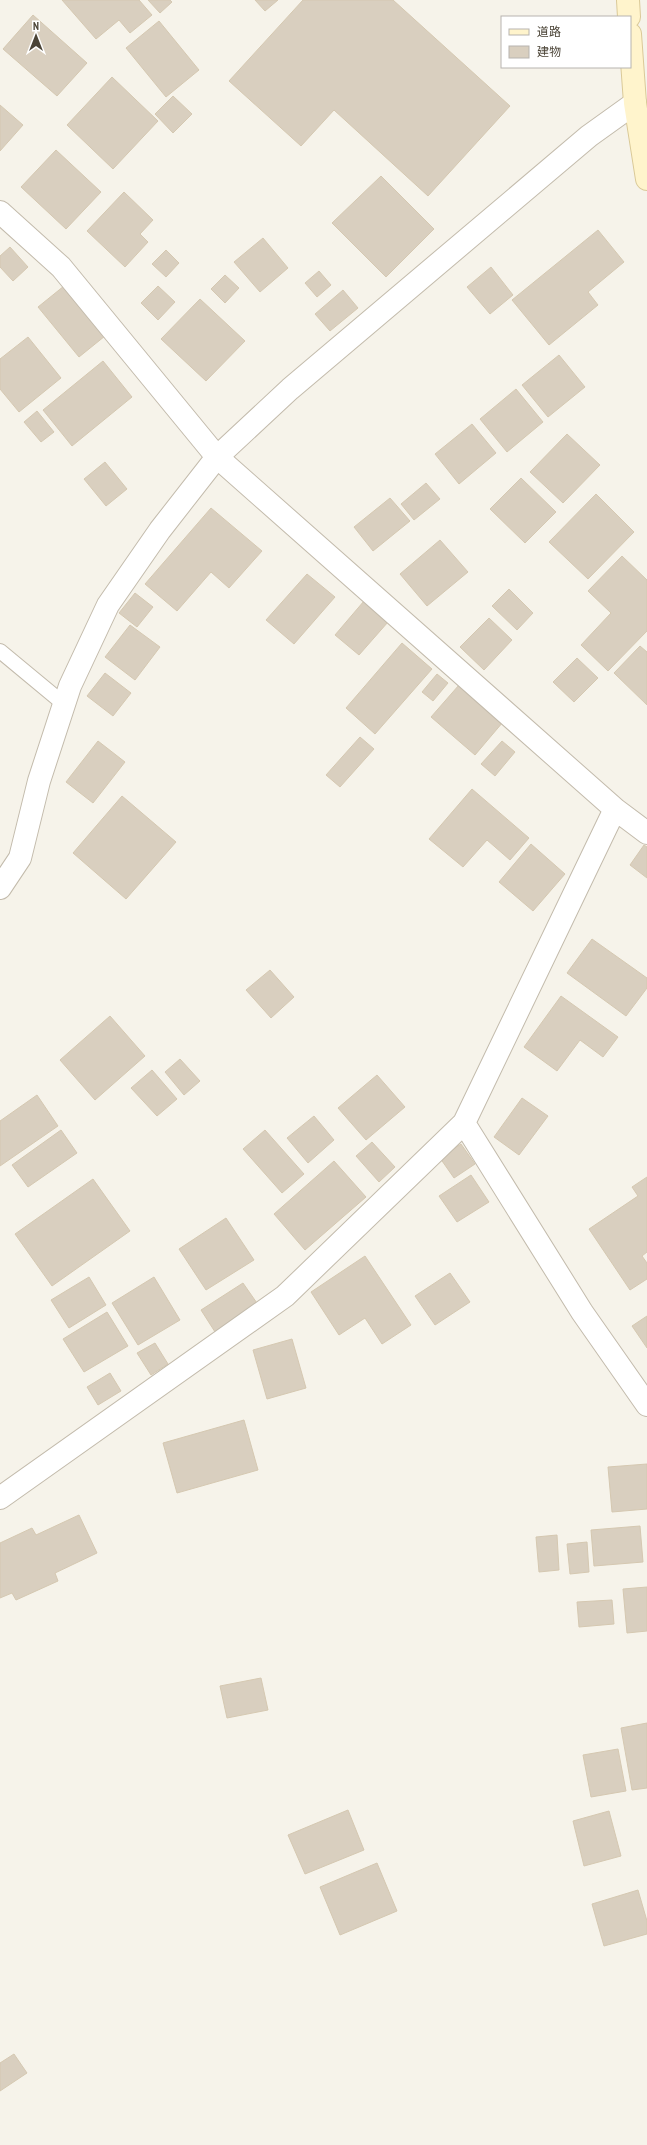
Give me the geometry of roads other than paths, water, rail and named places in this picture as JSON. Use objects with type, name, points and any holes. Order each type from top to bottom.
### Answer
[{"type":"main road","points":[[628,0],[629,16]]},
{"type":"main road","points":[[631,48],[635,103],[647,179]]},
{"type":"street","points":[[0,888],[20,858],[39,781],[70,686],[108,605],[160,530],[217,457],[290,389],[589,136],[635,103]]},
{"type":"street","points":[[0,212],[61,267],[217,457],[615,810],[647,833]]},
{"type":"street","points":[[0,1498],[285,1296],[464,1123],[615,810]]},
{"type":"street","points":[[464,1123],[582,1312],[647,1406]]},
{"type":"lane","points":[[0,651],[64,704]]}]
